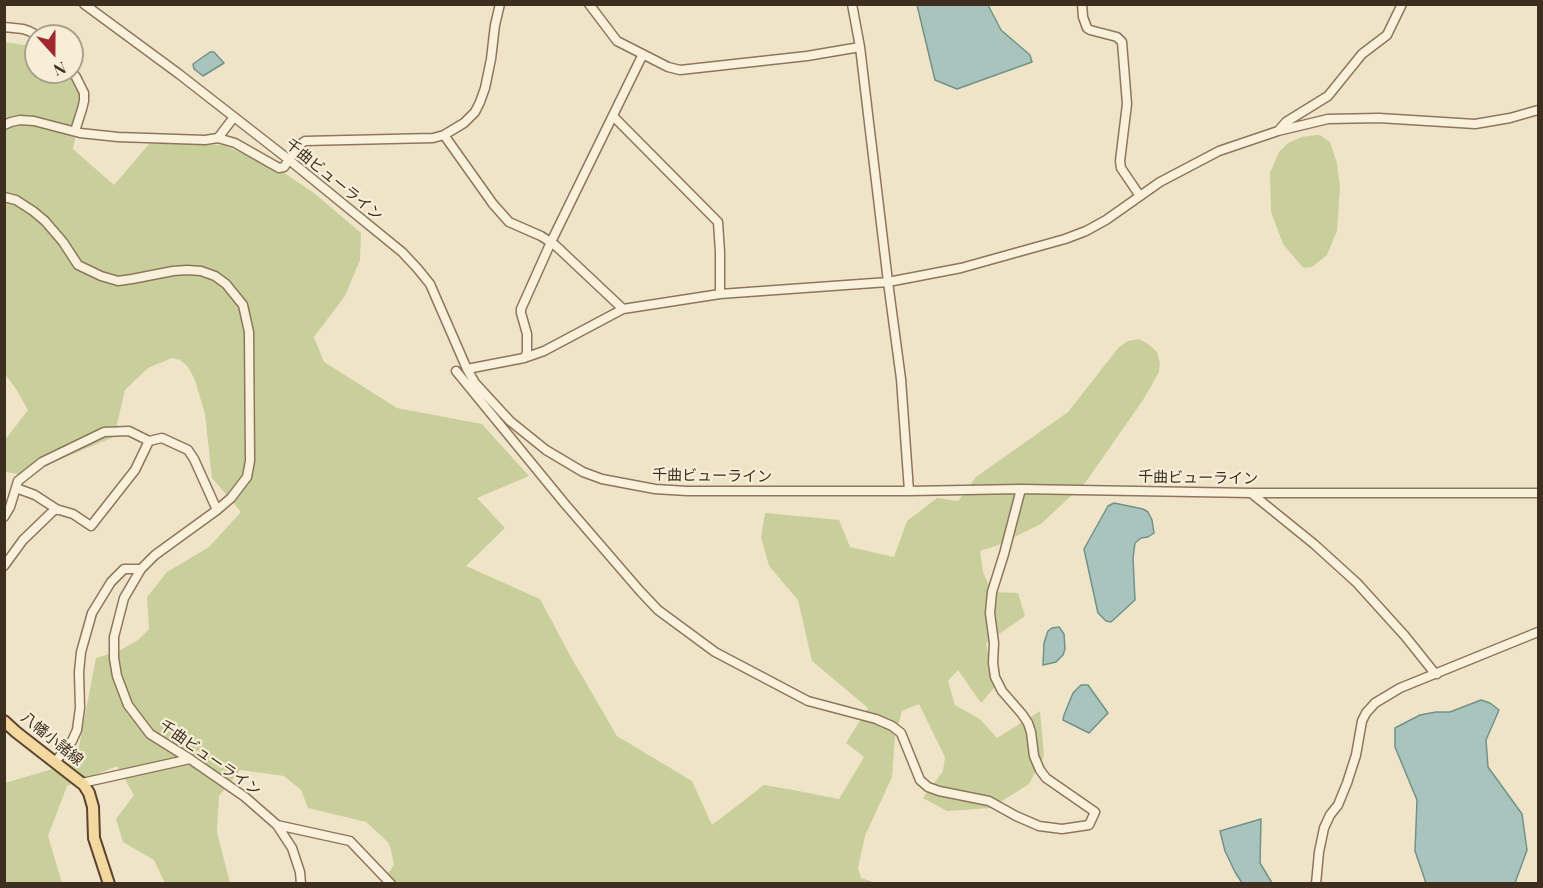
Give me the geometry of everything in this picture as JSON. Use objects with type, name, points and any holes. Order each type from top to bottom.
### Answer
[{"type":"main road","name":"八幡小諸線","points":[[4,721],[82,783],[93,807],[94,838],[109,884]]},
{"type":"street","name":"千曲ビューライン","points":[[84,4],[288,159],[402,252],[430,284],[475,383],[510,421],[546,450],[583,472],[602,479],[656,489],[687,491],[1021,489],[1251,493],[1539,493]]},
{"type":"street","points":[[4,124],[20,120],[34,120],[75,131],[118,136],[205,140],[218,138],[235,143],[279,168],[284,166],[298,145],[305,141],[433,138],[444,135],[464,123],[475,112],[480,102],[491,59],[500,4]]},
{"type":"street","points":[[589,4],[617,41],[668,67],[680,70],[807,56],[860,47]]},
{"type":"street","points":[[852,4],[860,47],[901,380],[909,491]]},
{"type":"street","points":[[1082,4],[1087,28],[1117,37],[1122,42],[1127,104],[1120,161],[1121,168],[1140,196]]},
{"type":"street","points":[[1278,131],[1286,122],[1328,96],[1362,54],[1387,35],[1402,4]]},
{"type":"street","points":[[4,27],[24,30]]},
{"type":"street","points":[[524,358],[527,353],[527,334],[521,309],[551,242],[643,54]]},
{"type":"street","points":[[75,131],[84,101],[84,93],[80,84]]},
{"type":"street","points":[[467,369],[524,358],[544,351],[623,309],[720,294],[888,282],[961,268],[1065,240],[1106,220],[1161,182],[1219,151],[1278,131],[1328,119],[1380,118],[1475,124],[1539,110]]},
{"type":"street","points":[[613,116],[718,222],[720,294]]},
{"type":"street","points":[[218,138],[234,117]]},
{"type":"street","points":[[444,135],[493,204],[509,222],[551,242],[623,309]]},
{"type":"street","name":"千曲ビューライン","points":[[4,197],[16,200],[33,211],[63,242],[78,265],[101,276],[118,280],[174,271],[201,271],[215,276],[226,284],[243,305],[249,332],[250,461],[247,477],[231,498],[155,555],[141,569],[124,598],[114,637],[114,658],[117,676],[128,705],[150,734],[245,797],[277,825],[292,848],[300,872],[301,884]]},
{"type":"street","points":[[456,371],[640,591],[658,610],[716,652],[808,701],[876,719],[892,726],[901,733],[920,780],[928,788],[989,801],[1039,826],[1062,829],[1089,825],[1095,812],[1046,778],[1040,770],[1034,756],[1028,723],[1002,691],[995,677],[990,613],[993,592],[1021,489]]},
{"type":"street","points":[[4,517],[10,507],[18,481],[42,462],[104,432],[129,431],[149,441],[162,438],[188,450],[217,510]]},
{"type":"street","points":[[16,488],[35,495],[58,510],[73,514],[91,526],[135,470],[149,441]]},
{"type":"street","points":[[1251,493],[1314,544],[1357,583],[1406,636],[1437,674]]},
{"type":"street","points":[[4,566],[23,540],[51,513],[58,510]]},
{"type":"street","points":[[55,762],[72,741],[77,730],[80,708],[81,652],[92,613],[111,582],[124,569],[141,569]]},
{"type":"street","points":[[1316,884],[1318,852],[1324,828],[1338,805],[1347,783],[1366,713],[1381,698],[1400,688],[1539,632]]},
{"type":"street","points":[[82,783],[190,759]]},
{"type":"street","points":[[277,825],[350,841],[391,884]]},
{"type":"green space","points":[[5,42],[24,45],[24,84],[77,84],[83,98],[73,149],[114,185],[150,143],[222,145],[274,166],[314,193],[361,233],[360,260],[345,296],[314,337],[324,362],[397,408],[482,424],[529,476],[477,498],[505,528],[466,566],[540,599],[617,736],[692,781],[712,825],[764,785],[839,799],[864,757],[846,743],[868,708],[812,661],[798,600],[769,566],[761,537],[765,513],[839,520],[850,547],[894,557],[907,521],[937,498],[958,501],[976,477],[1068,412],[1119,347],[1128,341],[1139,339],[1157,352],[1160,363],[1159,372],[1143,400],[1085,483],[1041,524],[996,546],[980,551],[983,572],[992,592],[1018,593],[1025,616],[986,643],[994,688],[981,703],[958,670],[948,681],[955,705],[980,719],[997,738],[1040,711],[1044,756],[1029,784],[991,808],[947,811],[923,798],[943,771],[945,757],[919,704],[902,711],[895,736],[892,777],[865,836],[858,868],[861,878],[877,883],[381,883],[394,865],[391,850],[388,842],[366,822],[308,808],[301,790],[284,776],[240,770],[219,796],[217,832],[230,883],[165,883],[154,860],[123,842],[116,819],[134,795],[117,766],[67,786],[48,836],[62,883],[5,883],[5,783],[76,762],[96,658],[119,651],[138,640],[149,629],[147,597],[167,572],[209,547],[241,512],[212,478],[205,414],[195,380],[188,367],[180,360],[172,358],[148,368],[125,390],[114,437],[34,467],[24,475],[5,472],[4,441],[28,410],[5,374]]},
{"type":"green space","points":[[1320,135],[1330,142],[1337,163],[1340,187],[1337,231],[1327,255],[1312,267],[1304,268],[1283,244],[1271,212],[1270,173],[1279,152],[1288,143],[1302,137]]},
{"type":"water","points":[[917,5],[988,5],[1001,30],[1030,55],[1032,62],[957,89],[935,80]]},
{"type":"water","points":[[210,52],[214,52],[224,63],[203,76],[194,69],[193,64]]},
{"type":"water","points":[[1114,503],[1148,512],[1154,533],[1135,543],[1133,558],[1135,600],[1111,622],[1106,621],[1098,613],[1084,549],[1108,506]]},
{"type":"water","points":[[1059,627],[1064,634],[1063,655],[1056,662],[1043,665],[1044,643],[1048,631]]},
{"type":"water","points":[[1081,685],[1088,685],[1108,713],[1089,733],[1063,720],[1073,693]]},
{"type":"water","points":[[1481,700],[1499,710],[1486,740],[1488,767],[1522,814],[1527,850],[1515,883],[1426,883],[1415,851],[1417,800],[1395,747],[1395,728],[1420,715],[1450,712]]},
{"type":"water","points":[[1261,819],[1260,863],[1272,883],[1242,883],[1225,851],[1220,831]]}]
